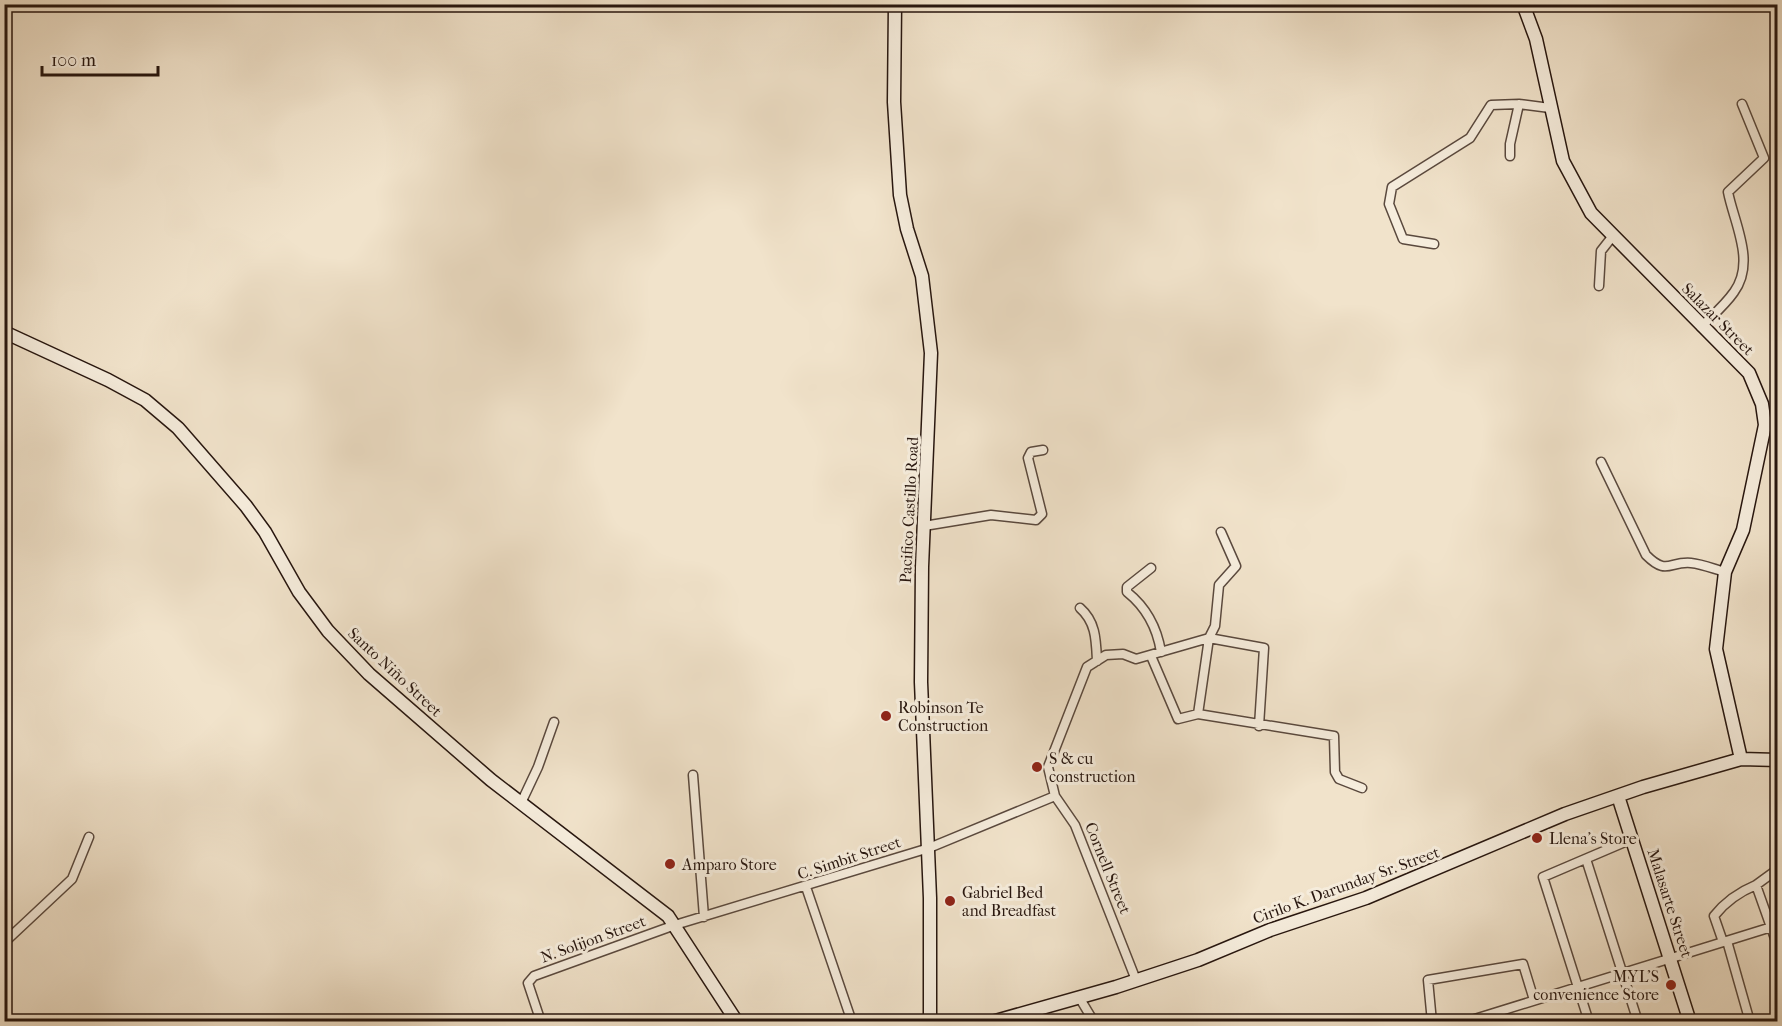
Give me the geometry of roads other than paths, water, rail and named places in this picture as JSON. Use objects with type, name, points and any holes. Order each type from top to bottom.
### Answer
[{"type":"main road","name":"Pacifico Castillo Road","points":[[895,4],[894,102],[900,195],[907,229],[922,276],[931,352],[924,526],[921,704],[928,848],[930,1022]]},
{"type":"main road","name":"Salazar Street","points":[[1523,4],[1536,39],[1563,161],[1591,213],[1612,237],[1749,373],[1762,404],[1766,425],[1743,530],[1725,572],[1716,649],[1741,759]]},
{"type":"main road","name":"Santo Niño Street","points":[[4,332],[108,380],[145,400],[178,428],[257,520],[299,592],[328,631],[377,681],[521,803],[649,899],[668,916],[737,1022]]},
{"type":"main road","name":"Cirilo K. Darunday Sr. Street","points":[[992,1022],[1079,998],[1198,960],[1270,930],[1355,902],[1565,814],[1618,796],[1741,759],[1778,760]]},
{"type":"main road","name":"Malasarte Street","points":[[1618,796],[1671,956],[1690,1022]]},
{"type":"street","points":[[1434,243],[1403,240],[1389,204],[1392,187],[1470,138],[1491,105],[1519,104],[1550,108]]},
{"type":"street","points":[[1510,156],[1510,144],[1519,104]]},
{"type":"street","points":[[1701,327],[1734,292],[1742,276],[1743,245],[1728,192],[1730,187],[1764,158],[1742,104]]},
{"type":"street","points":[[1599,286],[1601,251],[1612,237]]},
{"type":"street","points":[[924,526],[991,515],[1036,520],[1042,514],[1028,458],[1031,452],[1043,450]]},
{"type":"street","points":[[1601,462],[1646,555],[1655,564],[1668,568],[1689,563],[1725,572]]},
{"type":"street","points":[[1198,714],[1209,638],[1215,626],[1219,585],[1236,566],[1221,532]]},
{"type":"street","points":[[1151,568],[1127,587],[1128,592],[1144,606],[1160,642],[1161,652]]},
{"type":"street","points":[[1080,608],[1089,616],[1096,637],[1097,661]]},
{"type":"street","points":[[928,848],[1055,796],[1048,767],[1087,667],[1106,655],[1123,654],[1136,659],[1209,638],[1264,648],[1259,726]]},
{"type":"street","points":[[1151,656],[1178,719],[1198,714],[1259,726],[1334,736],[1335,772],[1339,779],[1362,788]]},
{"type":"street","points":[[521,803],[554,722]]},
{"type":"street","points":[[693,775],[704,917]]},
{"type":"street","name":"Cornell Street","points":[[1055,796],[1076,825],[1136,980]]},
{"type":"street","points":[[4,946],[8,939],[72,879],[89,837]]},
{"type":"street","points":[[1589,1022],[1543,877],[1632,839]]},
{"type":"street","name":"C. Simbit Street","points":[[675,925],[928,848]]},
{"type":"street","points":[[1586,859],[1638,1022]]},
{"type":"street","points":[[1750,1022],[1725,942],[1714,916],[1722,905],[1778,869]]},
{"type":"street","points":[[1756,885],[1774,925],[1778,947]]},
{"type":"street","points":[[806,887],[852,1022]]},
{"type":"street","name":"N. Solijon Street","points":[[541,1022],[528,983],[534,976],[675,925]]},
{"type":"street","points":[[1465,1022],[1623,970],[1725,942],[1774,925]]},
{"type":"street","points":[[1432,1022],[1428,980],[1522,964],[1534,1000]]},
{"type":"street","points":[[1079,998],[1094,1022]]},
{"type":"place","name":"Robinson Te Construction","points":[[886,716]]},
{"type":"place","name":"S & cu construction","points":[[1037,767]]},
{"type":"place","name":"Llena's Store","points":[[1537,838]]},
{"type":"place","name":"Amparo Store","points":[[670,864]]},
{"type":"place","name":"Gabriel Bed and Breadfast","points":[[950,901]]},
{"type":"place","name":"MYL'S convenience Store","points":[[1671,985]]}]
